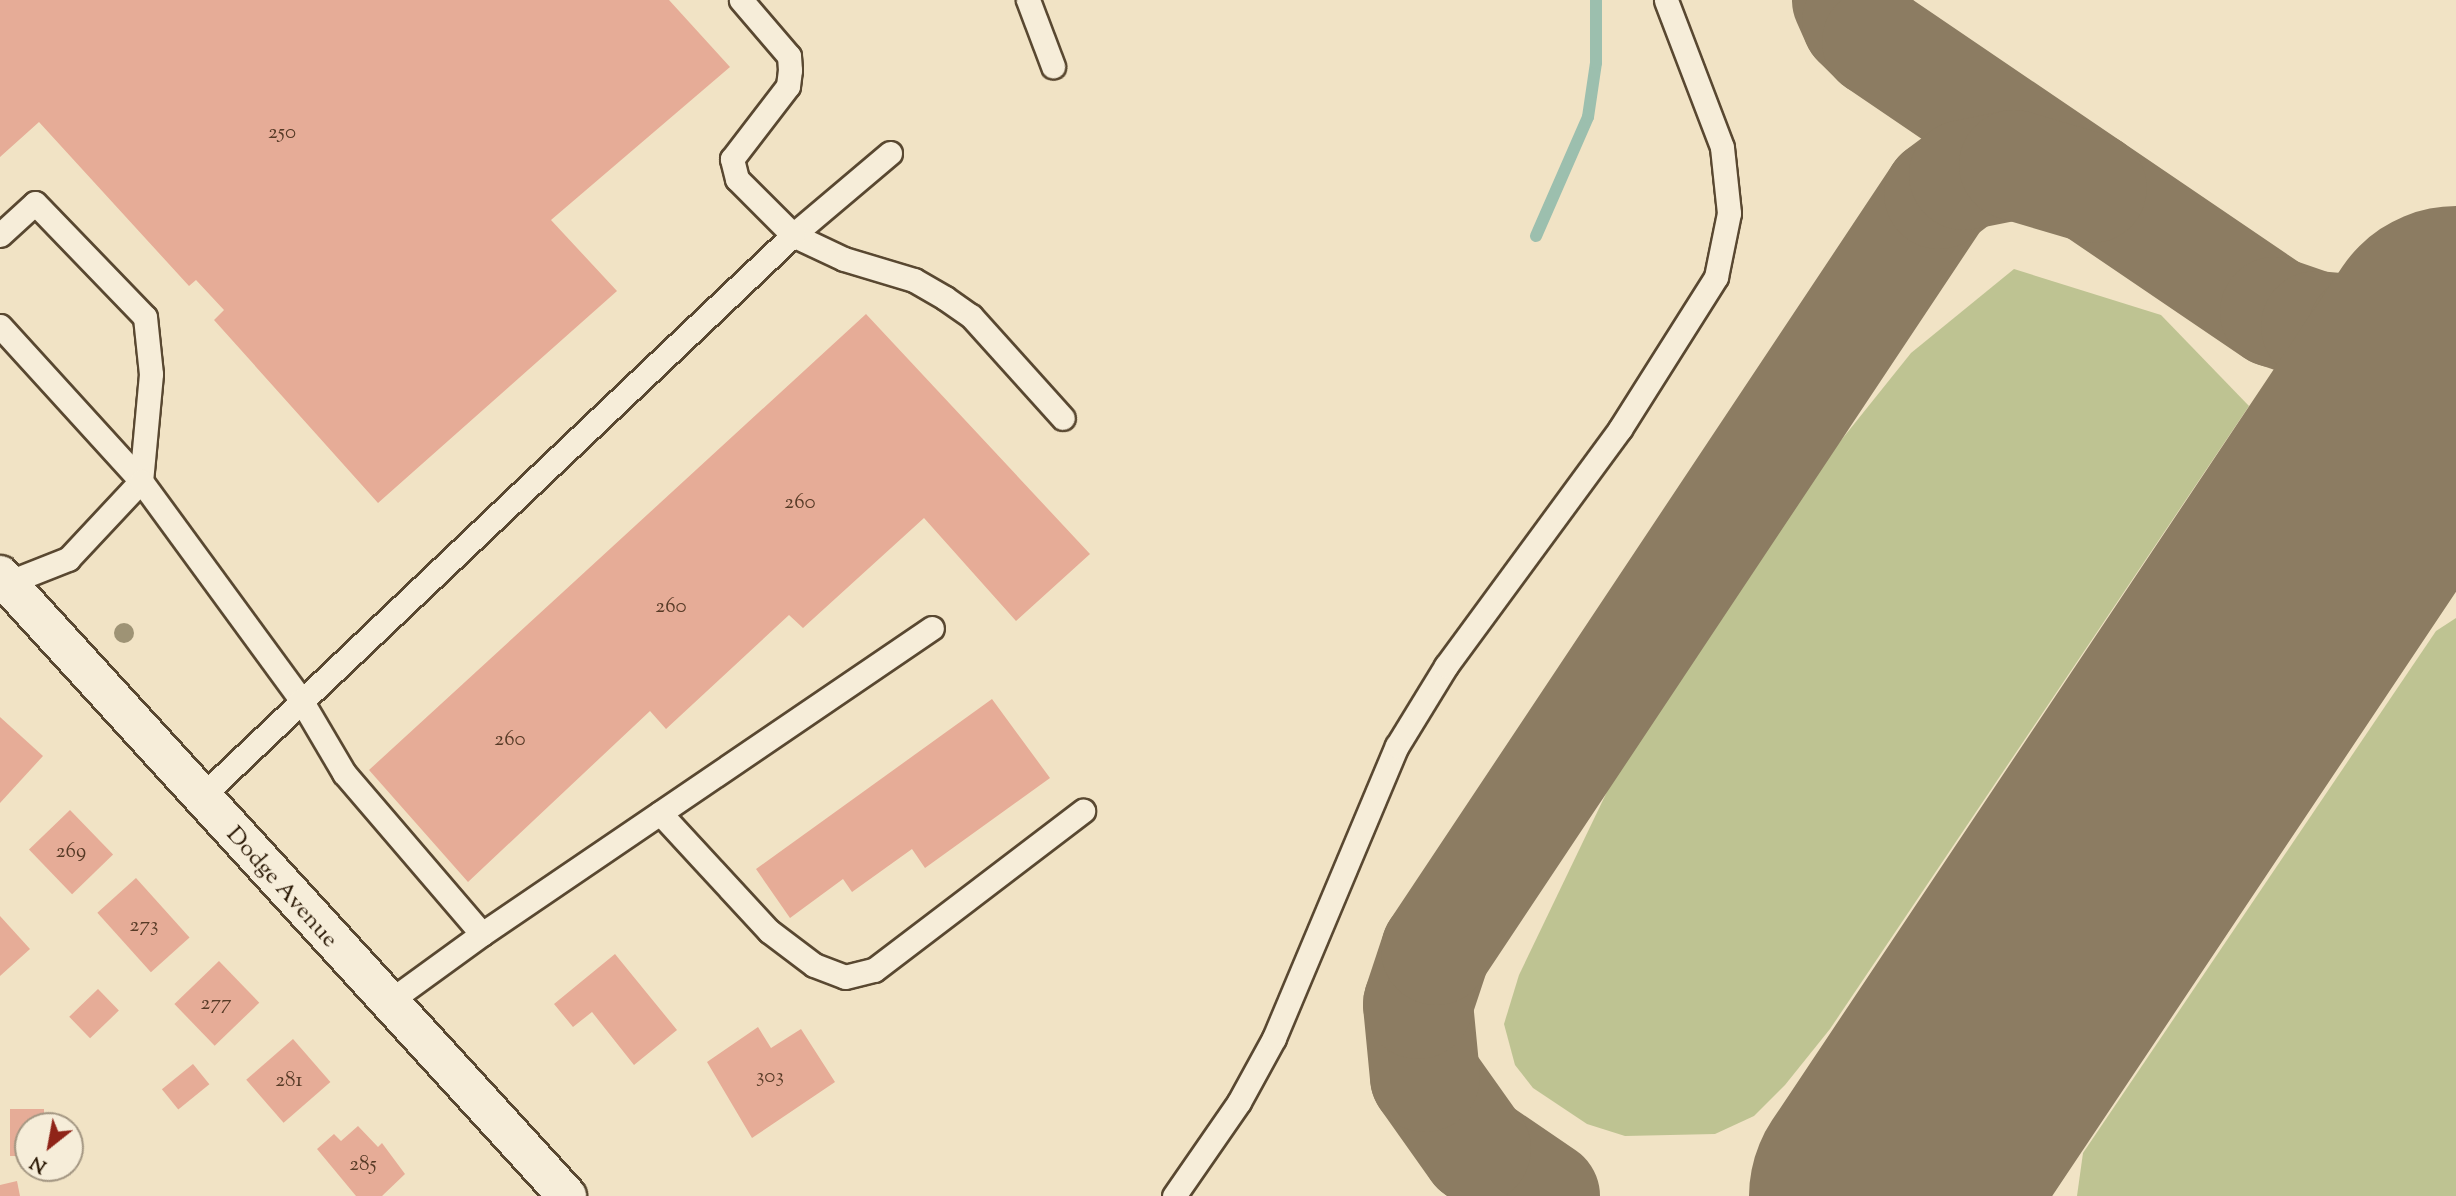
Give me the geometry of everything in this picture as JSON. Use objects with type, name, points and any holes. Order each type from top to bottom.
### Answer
[{"type":"main road","name":"Dodge Avenue","points":[[4,579],[387,1003],[567,1196]]},
{"type":"lane","points":[[741,0],[789,55],[790,70],[788,86],[732,159],[737,179],[793,235],[844,259],[914,280],[971,316],[1063,418]]},
{"type":"lane","points":[[1028,0],[1053,66]]},
{"type":"lane","points":[[1174,1196],[1239,1102],[1274,1038],[1398,746],[1446,666],[1620,429],[1716,277],[1730,213],[1722,147],[1666,0]]},
{"type":"lane","points":[[200,798],[793,235],[890,153]]},
{"type":"lane","points":[[0,235],[35,203],[145,317],[151,374],[141,481],[68,559],[4,579]]},
{"type":"lane","points":[[0,326],[141,481],[301,701],[344,773],[482,934]]},
{"type":"lane","points":[[387,1003],[482,934],[932,628]]},
{"type":"lane","points":[[660,813],[769,931],[814,965],[845,977],[874,970],[1083,811]]},
{"type":"green space","points":[[2014,269],[2161,315],[2249,406],[1830,1029],[1785,1085],[1754,1116],[1715,1134],[1625,1136],[1587,1124],[1533,1088],[1515,1065],[1504,1024],[1519,975],[1616,773],[1798,494],[1911,353]]},
{"type":"green space","points":[[2456,618],[2456,1196],[2077,1196],[2083,1153],[2436,631]]},
{"type":"building","points":[[0,0],[669,0],[730,67],[551,220],[617,291],[378,503],[214,320],[224,310],[196,280],[189,286],[39,122],[0,157]]},
{"type":"building","points":[[866,314],[1090,554],[1016,621],[924,518],[803,628],[789,615],[666,729],[650,711],[468,882],[369,770]]},
{"type":"building","points":[[992,699],[1050,778],[925,868],[912,849],[852,892],[843,879],[790,918],[756,869]]},
{"type":"building","points":[[0,717],[43,756],[0,803]]},
{"type":"building","points":[[70,810],[113,855],[72,894],[29,850]]},
{"type":"building","points":[[136,878],[190,937],[151,972],[97,913]]},
{"type":"building","points":[[0,916],[30,949],[0,976]]},
{"type":"building","points":[[615,954],[677,1030],[634,1065],[592,1012],[573,1027],[554,1004]]},
{"type":"building","points":[[219,961],[259,1003],[215,1046],[174,1004]]},
{"type":"building","points":[[98,989],[119,1011],[90,1038],[69,1017]]},
{"type":"building","points":[[758,1027],[771,1048],[801,1029],[835,1082],[752,1138],[707,1062]]},
{"type":"building","points":[[293,1039],[330,1082],[284,1123],[246,1080]]},
{"type":"building","points":[[193,1064],[209,1084],[178,1109],[162,1089]]},
{"type":"building","points":[[10,1109],[44,1109],[44,1112],[14,1112],[14,1156],[10,1156]]},
{"type":"building","points":[[358,1126],[378,1147],[382,1143],[405,1174],[382,1196],[356,1196],[317,1149],[334,1134],[341,1141]]},
{"type":"building","points":[[17,1182],[20,1196],[0,1196],[0,1185]]},
{"type":"waterway","points":[[1536,236],[1588,117],[1596,63],[1596,0]]},
{"type":"taxiway","points":[[1847,0],[1857,22],[1877,42],[2275,312],[2316,326],[2363,330],[2413,321],[2456,302]]},
{"type":"taxiway","points":[[1545,1196],[1476,1149],[1425,1077],[1418,1004],[1436,950],[1939,194],[1964,175],[2014,165],[2092,188]]},
{"type":"taxiway","points":[[1949,1196],[1958,1094]]},
{"type":"runway","points":[[1886,1196],[2456,343]]}]
